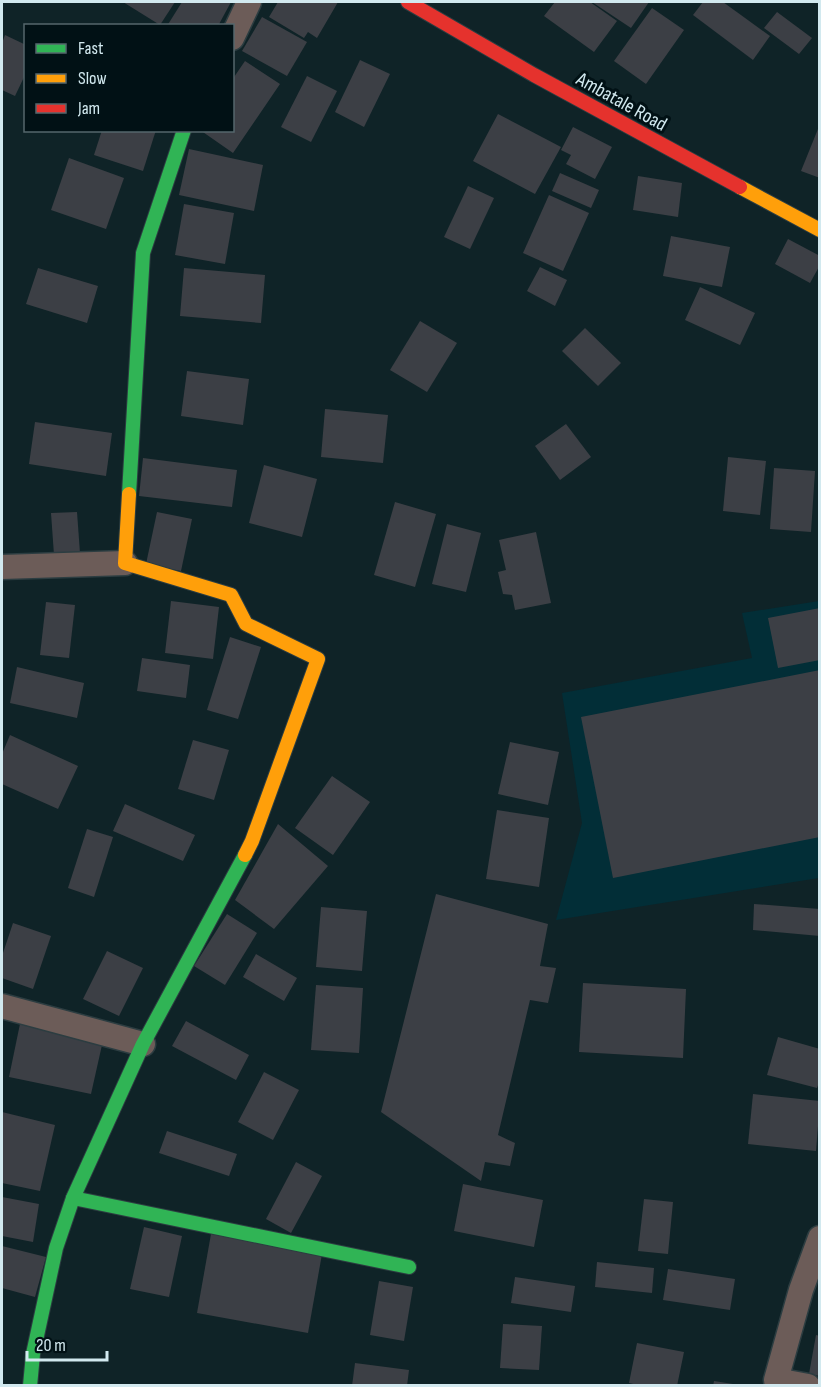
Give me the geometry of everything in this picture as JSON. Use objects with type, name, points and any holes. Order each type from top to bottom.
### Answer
[{"type":"street","points":[[234,34],[249,2]]},
{"type":"street","name":"Ambatale Road","points":[[408,2],[534,75],[819,230]]},
{"type":"street","points":[[125,563],[143,253],[183,132]]},
{"type":"street","points":[[2,567],[125,563],[231,595],[246,624],[318,659],[252,841],[143,1044],[73,1198],[56,1248],[33,1354],[30,1386]]},
{"type":"street","points":[[2,1006],[143,1044]]},
{"type":"street","points":[[73,1198],[409,1267]]},
{"type":"street","points":[[808,1386],[776,1380],[801,1290],[819,1238]]},
{"type":"shaded area","points":[[819,601],[819,878],[556,920],[582,823],[562,693],[752,658],[742,613]]},
{"type":"building","points":[[123,2],[175,2],[161,24]]},
{"type":"building","points":[[182,2],[231,2],[219,24],[168,24]]},
{"type":"building","points":[[278,2],[338,2],[317,38],[308,32],[304,38],[269,17]]},
{"type":"building","points":[[555,2],[590,2],[617,21],[594,52],[544,16]]},
{"type":"building","points":[[592,2],[649,2],[631,28]]},
{"type":"building","points":[[703,2],[723,2],[770,36],[753,60],[693,15]]},
{"type":"building","points":[[652,8],[684,30],[646,84],[614,61]]},
{"type":"building","points":[[777,12],[812,38],[799,54],[764,28]]},
{"type":"building","points":[[262,17],[307,42],[287,76],[242,51]]},
{"type":"building","points":[[5,35],[24,44],[24,77],[15,96],[2,90],[2,43]]},
{"type":"building","points":[[360,60],[390,74],[364,127],[335,112]]},
{"type":"building","points":[[245,61],[280,84],[233,153],[203,132],[234,132],[234,77]]},
{"type":"building","points":[[307,76],[337,91],[311,142],[281,127]]},
{"type":"building","points":[[498,114],[561,147],[535,194],[473,161]]},
{"type":"building","points":[[820,124],[820,178],[801,171]]},
{"type":"building","points":[[573,127],[612,147],[595,179],[566,164],[571,155],[561,150]]},
{"type":"building","points":[[101,132],[155,132],[143,171],[94,155]]},
{"type":"building","points":[[189,149],[263,165],[254,211],[179,195]]},
{"type":"building","points":[[69,158],[124,178],[106,229],[51,210]]},
{"type":"building","points":[[560,173],[599,190],[591,208],[552,191]]},
{"type":"building","points":[[638,176],[682,183],[678,217],[633,210]]},
{"type":"building","points":[[468,186],[494,198],[470,249],[444,237]]},
{"type":"building","points":[[549,195],[589,213],[563,271],[523,253]]},
{"type":"building","points":[[184,204],[234,213],[225,264],[175,255]]},
{"type":"building","points":[[671,236],[730,247],[722,287],[663,276]]},
{"type":"building","points":[[788,239],[820,256],[820,265],[810,283],[775,264]]},
{"type":"building","points":[[540,267],[567,280],[555,306],[527,291]]},
{"type":"building","points":[[38,268],[98,286],[87,323],[26,304]]},
{"type":"building","points":[[184,268],[265,275],[261,323],[180,316]]},
{"type":"building","points":[[700,287],[755,313],[740,345],[685,320]]},
{"type":"building","points":[[420,321],[457,343],[427,392],[390,370]]},
{"type":"building","points":[[585,328],[621,363],[598,386],[562,351]]},
{"type":"building","points":[[187,371],[249,379],[243,425],[181,416]]},
{"type":"building","points":[[325,409],[388,415],[383,463],[321,457]]},
{"type":"building","points":[[35,422],[112,433],[106,476],[29,464]]},
{"type":"building","points":[[566,424],[591,457],[560,480],[535,446]]},
{"type":"building","points":[[728,457],[766,461],[760,515],[723,511]]},
{"type":"building","points":[[143,458],[237,470],[232,507],[139,496]]},
{"type":"building","points":[[264,465],[317,479],[302,537],[249,523]]},
{"type":"building","points":[[774,468],[815,471],[811,532],[770,529]]},
{"type":"building","points":[[395,502],[436,514],[415,587],[374,575]]},
{"type":"building","points":[[77,512],[80,553],[54,555],[51,513]]},
{"type":"building","points":[[157,512],[192,519],[181,571],[146,564]]},
{"type":"building","points":[[447,524],[481,533],[466,592],[432,584]]},
{"type":"building","points":[[536,532],[551,603],[515,610],[512,595],[503,594],[498,572],[506,570],[499,540]]},
{"type":"building","points":[[171,601],[219,607],[213,659],[165,653]]},
{"type":"building","points":[[46,602],[75,605],[69,658],[40,655]]},
{"type":"building","points":[[820,608],[820,660],[778,668],[768,618]]},
{"type":"building","points":[[230,637],[261,647],[238,719],[207,710]]},
{"type":"building","points":[[142,658],[190,665],[186,698],[137,691]]},
{"type":"building","points":[[17,667],[84,683],[77,718],[10,703]]},
{"type":"building","points":[[820,670],[820,837],[613,878],[581,717]]},
{"type":"building","points":[[10,735],[78,766],[58,809],[2,784],[2,754]]},
{"type":"building","points":[[193,740],[229,750],[214,800],[178,789]]},
{"type":"building","points":[[510,742],[559,752],[548,805],[498,794]]},
{"type":"building","points":[[332,776],[370,802],[333,855],[295,828]]},
{"type":"building","points":[[125,804],[195,835],[183,861],[113,831]]},
{"type":"building","points":[[497,810],[549,818],[539,887],[486,879]]},
{"type":"building","points":[[278,824],[328,866],[274,929],[235,900]]},
{"type":"building","points":[[87,829],[113,837],[94,897],[68,888]]},
{"type":"building","points":[[436,894],[548,924],[540,966],[556,968],[548,1003],[530,1000],[498,1135],[515,1143],[510,1166],[485,1162],[481,1181],[381,1112]]},
{"type":"building","points":[[754,904],[820,909],[820,936],[753,930]]},
{"type":"building","points":[[321,907],[367,911],[362,971],[316,967]]},
{"type":"building","points":[[227,914],[257,933],[225,985],[194,966]]},
{"type":"building","points":[[13,923],[51,936],[33,989],[2,978],[2,956]]},
{"type":"building","points":[[107,951],[143,968],[119,1016],[83,999]]},
{"type":"building","points":[[256,954],[297,978],[284,1001],[243,977]]},
{"type":"building","points":[[583,983],[686,989],[683,1058],[579,1052]]},
{"type":"building","points":[[316,985],[363,988],[359,1053],[311,1050]]},
{"type":"building","points":[[21,1019],[104,1036],[91,1094],[9,1077]]},
{"type":"building","points":[[186,1021],[249,1055],[236,1080],[172,1046]]},
{"type":"building","points":[[778,1037],[820,1049],[820,1080],[817,1088],[767,1075]]},
{"type":"building","points":[[264,1072],[299,1090],[273,1140],[238,1122]]},
{"type":"building","points":[[753,1094],[820,1101],[816,1151],[748,1144]]},
{"type":"building","points":[[2,1112],[55,1125],[40,1191],[2,1183]]},
{"type":"building","points":[[167,1131],[237,1154],[229,1176],[159,1153]]},
{"type":"building","points":[[296,1162],[322,1176],[291,1233],[266,1219]]},
{"type":"building","points":[[463,1184],[543,1200],[534,1247],[454,1231]]},
{"type":"building","points":[[2,1197],[39,1204],[33,1242],[2,1236]]},
{"type":"building","points":[[644,1199],[673,1202],[668,1254],[638,1251]]},
{"type":"building","points":[[144,1227],[182,1236],[169,1297],[130,1289]]},
{"type":"building","points":[[211,1234],[322,1254],[308,1333],[197,1313]]},
{"type":"building","points":[[2,1246],[46,1257],[35,1297],[2,1288]]},
{"type":"building","points":[[597,1262],[654,1268],[652,1293],[595,1287]]},
{"type":"building","points":[[668,1269],[735,1279],[730,1310],[663,1300]]},
{"type":"building","points":[[515,1277],[575,1286],[571,1312],[511,1303]]},
{"type":"building","points":[[379,1281],[413,1287],[404,1341],[370,1335]]},
{"type":"building","points":[[503,1324],[542,1326],[539,1370],[500,1368]]},
{"type":"building","points":[[816,1335],[820,1336],[820,1376],[809,1374]]},
{"type":"building","points":[[637,1343],[684,1352],[677,1386],[642,1386],[629,1383]]},
{"type":"building","points":[[355,1363],[409,1370],[407,1386],[352,1386]]},
{"type":"building","points":[[714,1381],[733,1384],[733,1386],[713,1386]]},
{"type":"traffic: fast","points":[[129,494],[143,253],[183,132]]},
{"type":"traffic: fast","points":[[30,1386],[33,1354],[56,1248],[73,1198],[143,1044],[245,855]]},
{"type":"traffic: fast","points":[[73,1198],[409,1267]]},
{"type":"traffic: slow","points":[[740,187],[820,230]]},
{"type":"traffic: slow","points":[[129,494],[125,563],[231,595],[246,624],[318,659],[245,855]]},
{"type":"traffic: jam","points":[[408,2],[534,75],[740,187]]}]
